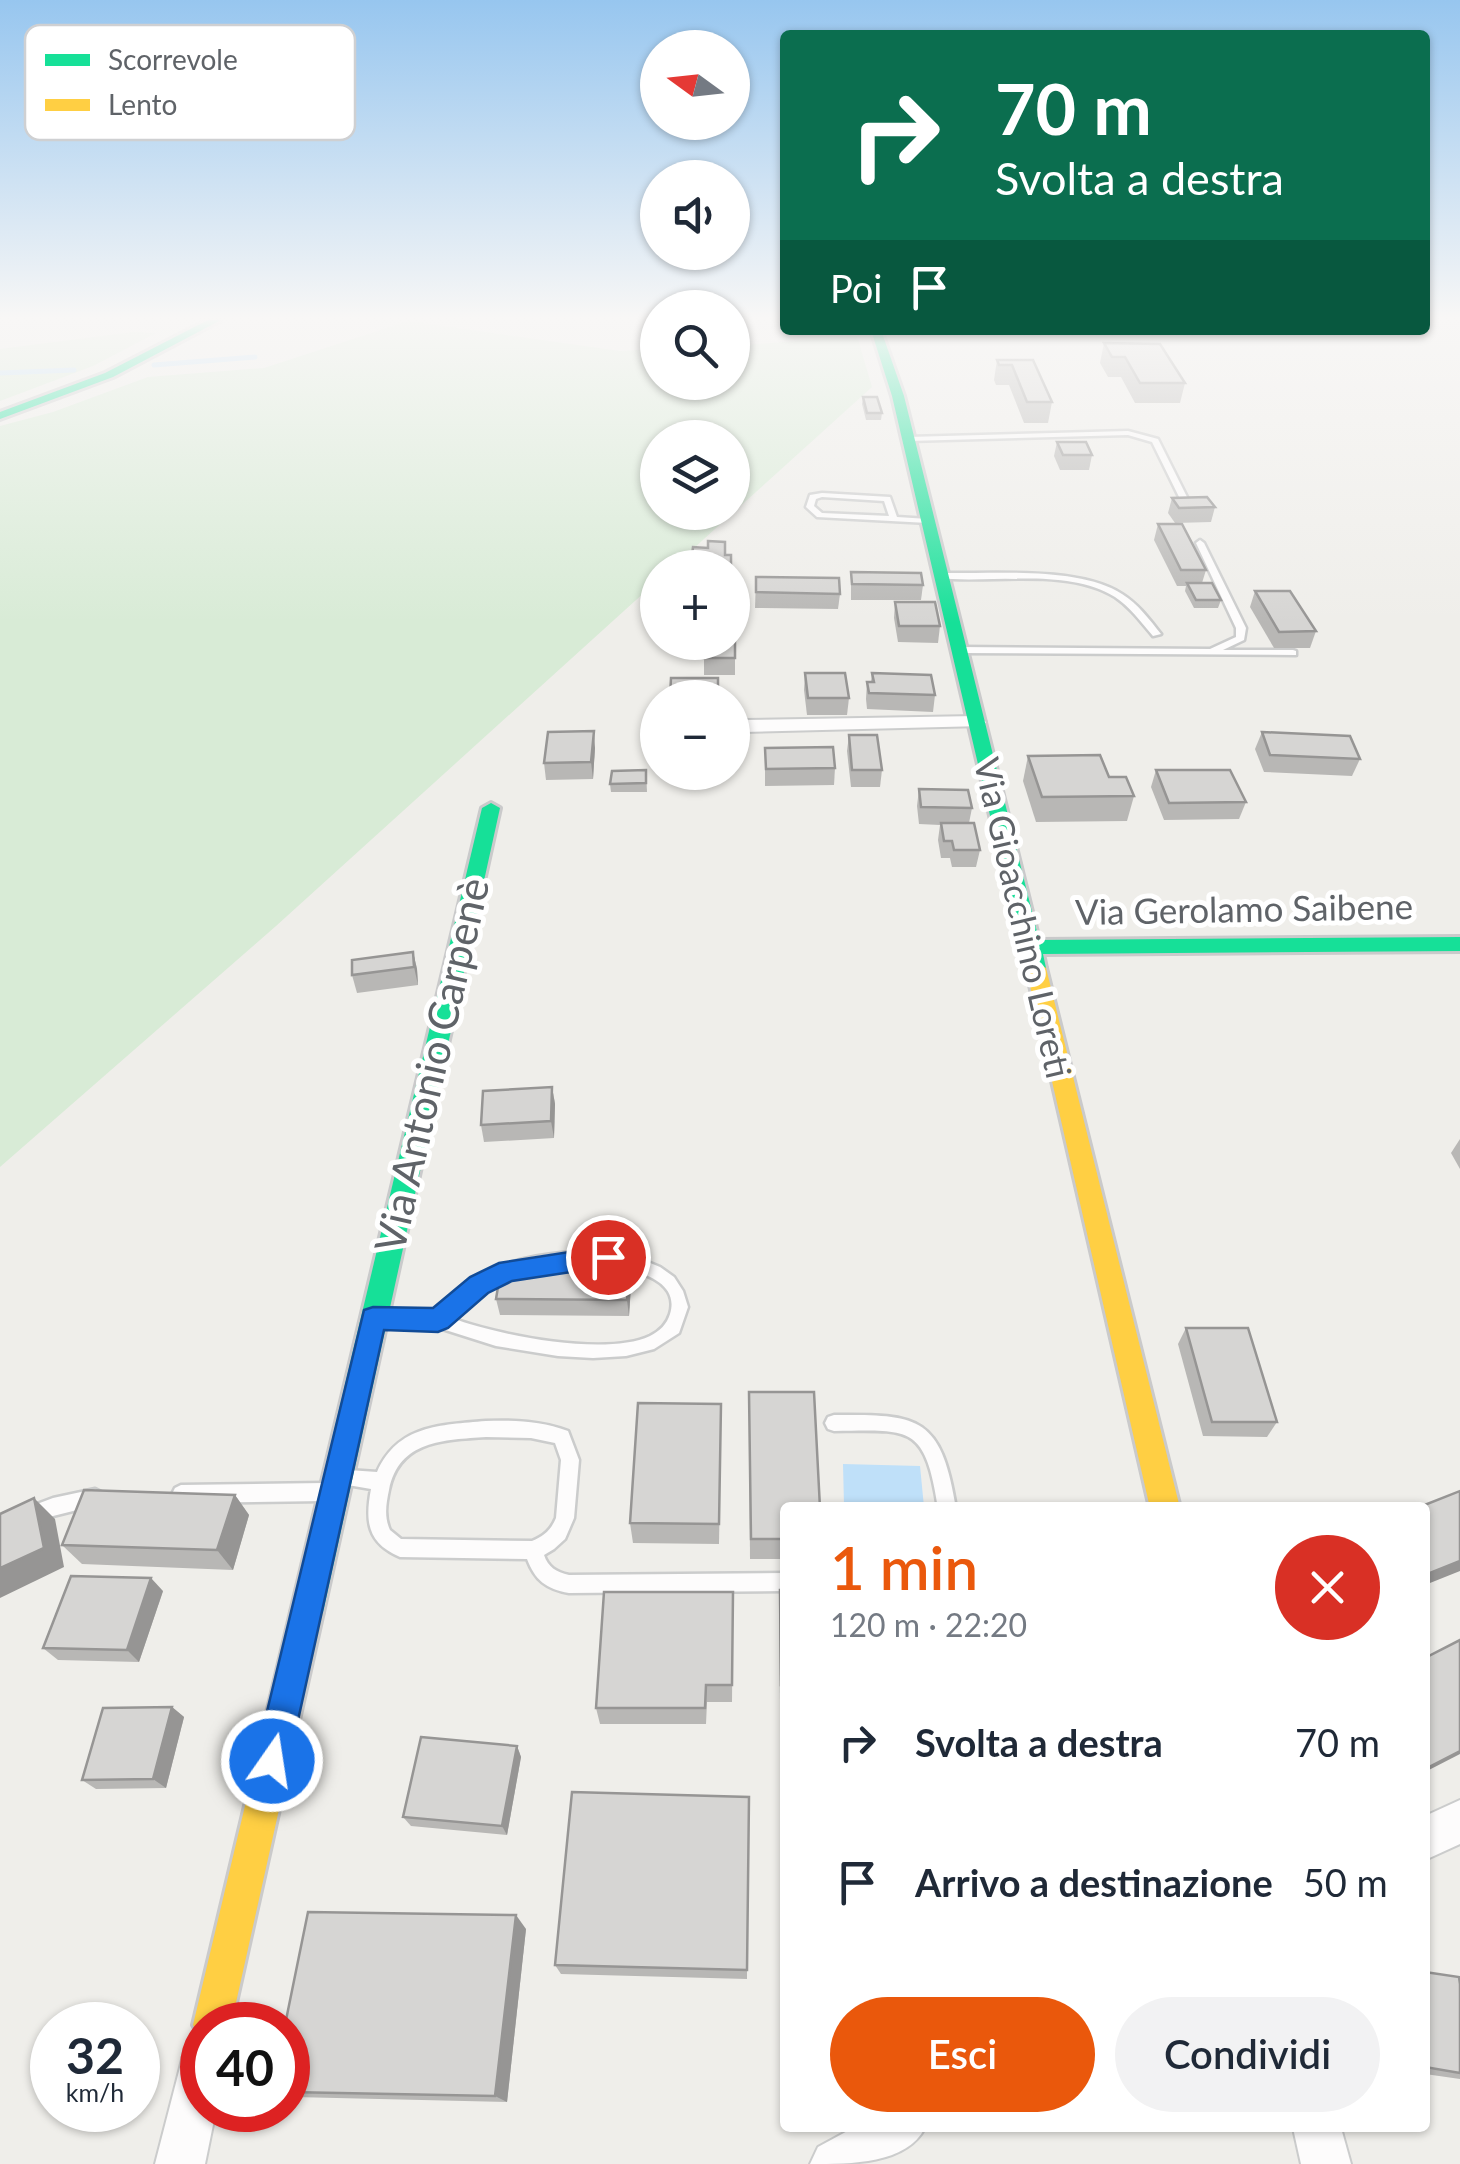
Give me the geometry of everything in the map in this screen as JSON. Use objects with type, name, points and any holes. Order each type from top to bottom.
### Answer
[{"type":"street","name":"Via Gioacchino Loreti","points":[[903,421],[1164,1502]]},
{"type":"street","points":[[750,726],[976,722]]},
{"type":"street","name":"Via Antonio Carpenè","points":[[217,2002],[491,808]]},
{"type":"street","name":"Via Gerolamo Saibene","points":[[1028,947],[1460,944]]},
{"type":"street","points":[[1430,1837],[1460,1821]]},
{"type":"street","points":[[180,2164],[187,2132]]},
{"type":"street","points":[[836,2164],[894,2132]]},
{"type":"street","points":[[1319,2132],[1326,2164]]},
{"type":"lane","points":[[908,439],[1128,433],[1148,436],[1155,441],[1188,507]]},
{"type":"lane","points":[[894,519],[887,500],[878,496],[822,495],[813,498],[810,507],[820,515],[928,521]]},
{"type":"lane","points":[[1200,543],[1241,628],[1242,638],[1208,652]]},
{"type":"lane","points":[[942,576],[1077,582],[1108,590],[1133,606],[1156,634]]},
{"type":"lane","points":[[959,650],[1293,653]]},
{"type":"lane","points":[[373,1318],[438,1320],[510,1342],[629,1352],[672,1331],[678,1321],[680,1302],[666,1280],[638,1263],[592,1258],[525,1266],[491,1278],[438,1320]]},
{"type":"lane","points":[[834,1422],[899,1424],[923,1434],[939,1457],[946,1502]]},
{"type":"lane","points":[[530,1428],[553,1432],[568,1444],[565,1518],[559,1533],[533,1550],[412,1550],[391,1544],[378,1530],[376,1519],[382,1481],[399,1451],[419,1439],[530,1428]]},
{"type":"lane","points":[[168,1494],[382,1481]]},
{"type":"lane","points":[[0,1527],[77,1500],[117,1495]]},
{"type":"lane","points":[[533,1550],[543,1574],[554,1582],[780,1582]]},
{"type":"green space","points":[[19,421],[640,421],[640,530],[714,530],[692,550],[640,550],[640,596],[276,926],[0,1167],[0,426]]},
{"type":"green space","points":[[750,421],[834,421],[750,497]]},
{"type":"water","points":[[843,1464],[920,1466],[924,1502],[844,1502]]},
{"type":"building","points":[[1057,442],[1086,442],[1092,455],[1063,455]]},
{"type":"building","points":[[1207,497],[1215,507],[1179,508],[1172,498]]},
{"type":"building","points":[[1158,524],[1182,524],[1206,570],[1181,570]]},
{"type":"building","points":[[708,541],[725,542],[725,550],[693,550],[708,548]]},
{"type":"building","points":[[851,572],[921,573],[923,585],[852,584]]},
{"type":"building","points":[[756,577],[839,578],[840,594],[756,592]]},
{"type":"building","points":[[1187,583],[1212,583],[1221,600],[1196,600]]},
{"type":"building","points":[[1255,591],[1290,591],[1316,631],[1279,632]]},
{"type":"building","points":[[895,602],[935,602],[940,626],[899,626]]},
{"type":"building","points":[[805,673],[845,673],[849,698],[808,698]]},
{"type":"building","points":[[872,673],[931,675],[935,695],[869,693],[867,682],[874,682]]},
{"type":"building","points":[[671,678],[718,678],[718,680]]},
{"type":"building","points":[[594,731],[591,762],[544,763],[548,732]]},
{"type":"building","points":[[1262,732],[1350,736],[1360,759],[1270,755]]},
{"type":"building","points":[[849,735],[877,735],[882,770],[852,770]]},
{"type":"building","points":[[833,747],[835,768],[766,769],[765,748]]},
{"type":"building","points":[[1100,755],[1109,777],[1126,777],[1134,796],[1042,797],[1028,756]]},
{"type":"building","points":[[640,770],[640,783],[610,784],[612,771]]},
{"type":"building","points":[[1156,770],[1230,770],[1246,802],[1169,803]]},
{"type":"building","points":[[919,789],[968,790],[972,808],[921,807]]},
{"type":"building","points":[[941,823],[974,823],[980,850],[954,850],[952,841],[944,841]]},
{"type":"building","points":[[413,952],[414,967],[352,975],[352,960]]},
{"type":"building","points":[[552,1087],[551,1121],[481,1125],[483,1091]]},
{"type":"building","points":[[501,1269],[629,1270],[627,1300],[496,1299]]},
{"type":"building","points":[[1186,1328],[1248,1328],[1277,1422],[1212,1422]]},
{"type":"building","points":[[749,1392],[814,1392],[820,1502],[780,1502],[780,1539],[751,1539]]},
{"type":"building","points":[[638,1403],[721,1404],[719,1524],[630,1523]]},
{"type":"building","points":[[84,1490],[235,1495],[217,1550],[62,1545]]},
{"type":"building","points":[[1460,1491],[1460,1561],[1430,1573],[1430,1503]]},
{"type":"building","points":[[34,1498],[44,1548],[0,1568],[0,1514]]},
{"type":"building","points":[[71,1576],[151,1578],[127,1650],[43,1648]]},
{"type":"building","points":[[604,1592],[733,1592],[732,1685],[706,1685],[705,1708],[596,1708]]},
{"type":"building","points":[[1460,1640],[1460,1751],[1430,1766],[1430,1655]]},
{"type":"building","points":[[172,1707],[153,1779],[82,1780],[103,1708]]},
{"type":"building","points":[[421,1737],[517,1746],[502,1826],[403,1817]]},
{"type":"building","points":[[572,1792],[749,1797],[747,1970],[555,1965]]},
{"type":"building","points":[[308,1912],[516,1915],[495,2096],[310,2092],[310,2002],[290,2002]]},
{"type":"building","points":[[1430,1973],[1459,1977],[1460,2073],[1430,2068]]},
{"type":"traffic: fast","points":[[904,421],[1036,968]]},
{"type":"traffic: fast","points":[[307,1612],[491,808]]},
{"type":"traffic: fast","points":[[1028,947],[1460,944]]},
{"type":"traffic: slow","points":[[1036,968],[1164,1502]]},
{"type":"traffic: slow","points":[[217,2002],[307,1612]]},
{"type":"route","points":[[272,1761],[373,1318],[438,1320],[479,1285],[508,1271],[608,1257]]}]
